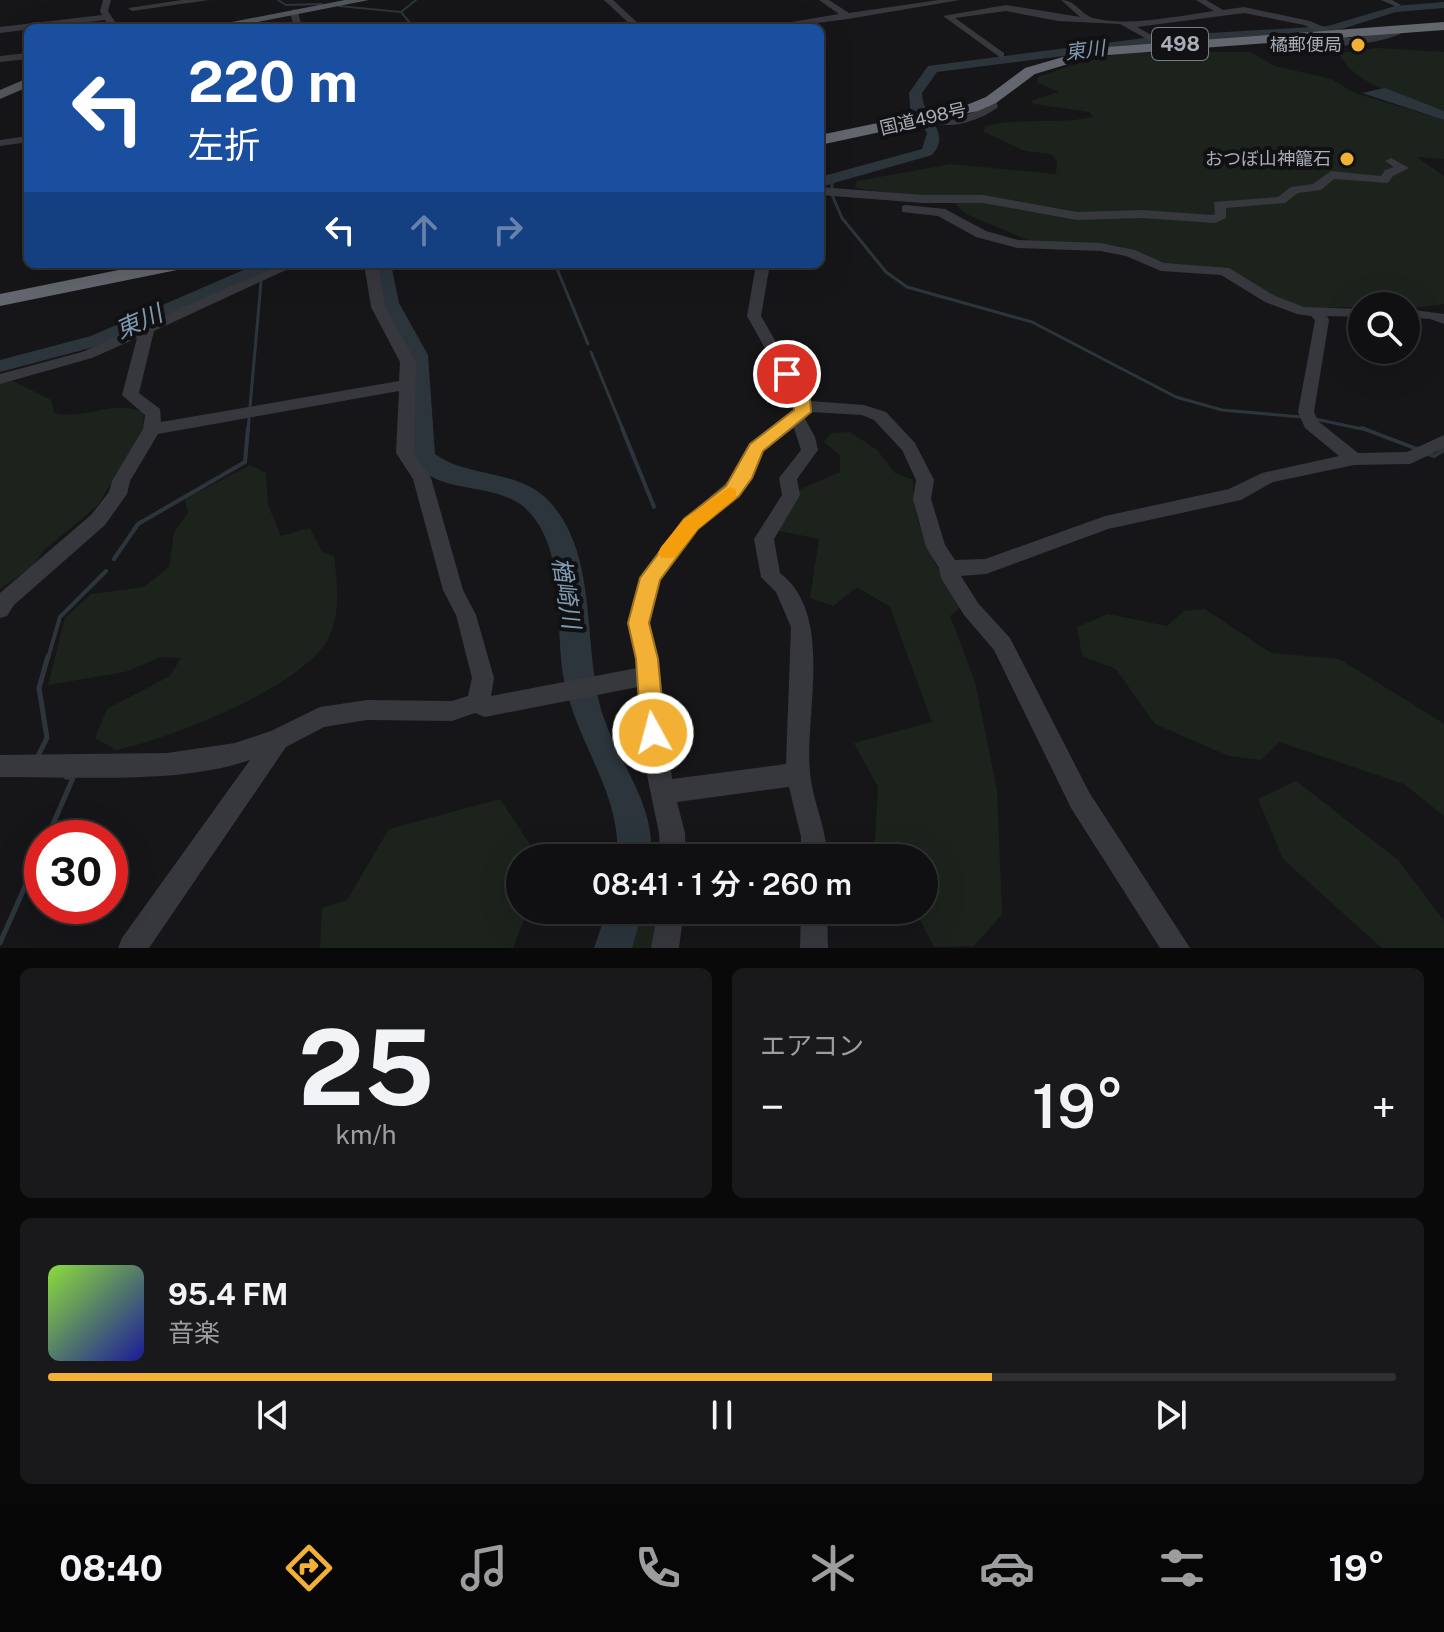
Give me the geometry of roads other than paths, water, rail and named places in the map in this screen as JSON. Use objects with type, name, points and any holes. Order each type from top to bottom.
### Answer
[{"type":"highway","name":"国道498号","points":[[824,139],[914,122],[938,123],[991,100],[1042,65],[1094,52],[1158,42],[1444,26]]},
{"type":"highway","points":[[0,300],[157,268]]},
{"type":"main road","points":[[229,24],[364,0]]},
{"type":"main road","points":[[0,95],[24,84]]},
{"type":"street","points":[[108,0],[104,11],[112,24]]},
{"type":"street","points":[[49,24],[135,14],[130,4],[205,0]]},
{"type":"street","points":[[608,0],[635,24]]},
{"type":"street","points":[[823,0],[848,16]]},
{"type":"street","points":[[789,24],[956,0]]},
{"type":"street","points":[[970,0],[985,9]]},
{"type":"street","points":[[1065,0],[1090,21]]},
{"type":"street","points":[[1200,0],[1224,14]]},
{"type":"street","points":[[1385,0],[1397,5]]},
{"type":"street","points":[[1001,55],[947,16],[985,9],[1015,9],[1129,25],[1248,11],[1315,26],[1347,41]]},
{"type":"street","points":[[294,12],[297,24]]},
{"type":"street","points":[[1129,25],[1158,42]]},
{"type":"street","points":[[0,30],[24,27]]},
{"type":"street","points":[[1260,38],[1271,43],[1347,41],[1398,33],[1390,29]]},
{"type":"street","points":[[0,59],[24,56]]},
{"type":"street","points":[[0,143],[24,140]]},
{"type":"street","points":[[824,191],[923,199],[983,199],[1077,216],[1142,214],[1215,219],[1222,215],[1218,207],[1222,204],[1281,200],[1295,190],[1317,187],[1331,175],[1384,180],[1389,173],[1403,168],[1391,161]]},
{"type":"street","points":[[841,192],[909,209],[941,212],[981,234],[1017,244],[1100,247],[1130,253],[1161,267],[1224,271],[1270,299],[1316,312],[1348,313]]},
{"type":"street","points":[[0,379],[87,355],[283,268]]},
{"type":"street","points":[[372,268],[378,307],[408,362],[405,453],[422,478],[453,590],[466,615],[483,678],[482,691],[476,703]]},
{"type":"street","points":[[762,268],[754,316],[800,412],[811,443],[810,455],[788,478],[791,495],[764,539],[771,577],[784,587],[802,627],[798,774],[814,844]]},
{"type":"street","points":[[1316,312],[1322,320],[1308,418],[1354,459]]},
{"type":"street","points":[[1420,314],[1444,320]]},
{"type":"street","points":[[0,610],[7,599],[98,520],[118,494],[121,481],[152,429],[154,413],[130,395],[147,329]]},
{"type":"street","points":[[152,429],[409,384]]},
{"type":"street","points":[[672,844],[662,792],[646,676],[647,659],[639,623],[650,578],[691,524],[732,491],[743,478],[756,448],[800,412],[848,407],[880,416],[909,447],[925,480],[922,499],[936,547],[949,567],[951,578],[971,609],[1002,644],[1080,800],[1176,948]]},
{"type":"street","points":[[949,567],[969,569],[986,566],[1105,523],[1197,506],[1234,495],[1268,477],[1354,459],[1430,449]]},
{"type":"street","points":[[0,766],[167,764],[235,754],[278,739],[320,717],[367,710],[452,711],[476,703],[485,707],[646,676]]},
{"type":"street","points":[[132,948],[278,739]]},
{"type":"street","points":[[662,792],[798,774]]},
{"type":"street","points":[[665,948],[669,924]]},
{"type":"street","points":[[814,924],[814,948]]},
{"type":"waterway","points":[[278,0],[286,5],[322,4]]},
{"type":"waterway","points":[[401,12],[416,0]]},
{"type":"waterway","name":"東川","points":[[824,181],[927,152],[933,145],[934,133],[917,108],[915,93],[933,69],[1160,40],[1329,29],[1395,9],[1444,5]]},
{"type":"waterway","points":[[339,6],[401,12]]},
{"type":"waterway","points":[[401,12],[411,24]]},
{"type":"waterway","points":[[832,179],[832,195],[842,218],[886,272],[907,287],[1032,322],[1176,397],[1222,410],[1302,417]]},
{"type":"waterway","name":"東川","points":[[0,366],[98,340],[263,268]]},
{"type":"waterway","name":"楢崎川","points":[[383,268],[389,303],[418,355],[423,458],[448,474],[508,488],[530,498],[539,506],[559,539],[571,598],[580,687],[594,735],[628,802],[635,844]]},
{"type":"waterway","points":[[557,268],[588,344]]},
{"type":"waterway","points":[[250,407],[261,282]]},
{"type":"waterway","points":[[591,352],[623,430]]},
{"type":"waterway","points":[[248,430],[249,419]]},
{"type":"waterway","points":[[1315,419],[1367,430]]},
{"type":"waterway","points":[[114,559],[138,524],[245,462],[248,428]]},
{"type":"waterway","points":[[622,428],[654,507]]},
{"type":"waterway","points":[[1362,428],[1417,449]]},
{"type":"waterway","points":[[1425,453],[1434,456],[1444,450]]},
{"type":"waterway","points":[[48,658],[60,617],[106,571]]},
{"type":"waterway","points":[[38,756],[47,738],[39,688],[48,656]]},
{"type":"waterway","points":[[55,820],[73,778],[66,777]]},
{"type":"waterway","points":[[0,943],[24,889]]},
{"type":"waterway","name":"楢崎川","points":[[613,948],[621,924]]},
{"type":"place","name":"橘郵便局","points":[[1358,45]]},
{"type":"place","name":"おつぼ山神籠石","points":[[1347,159]]}]
